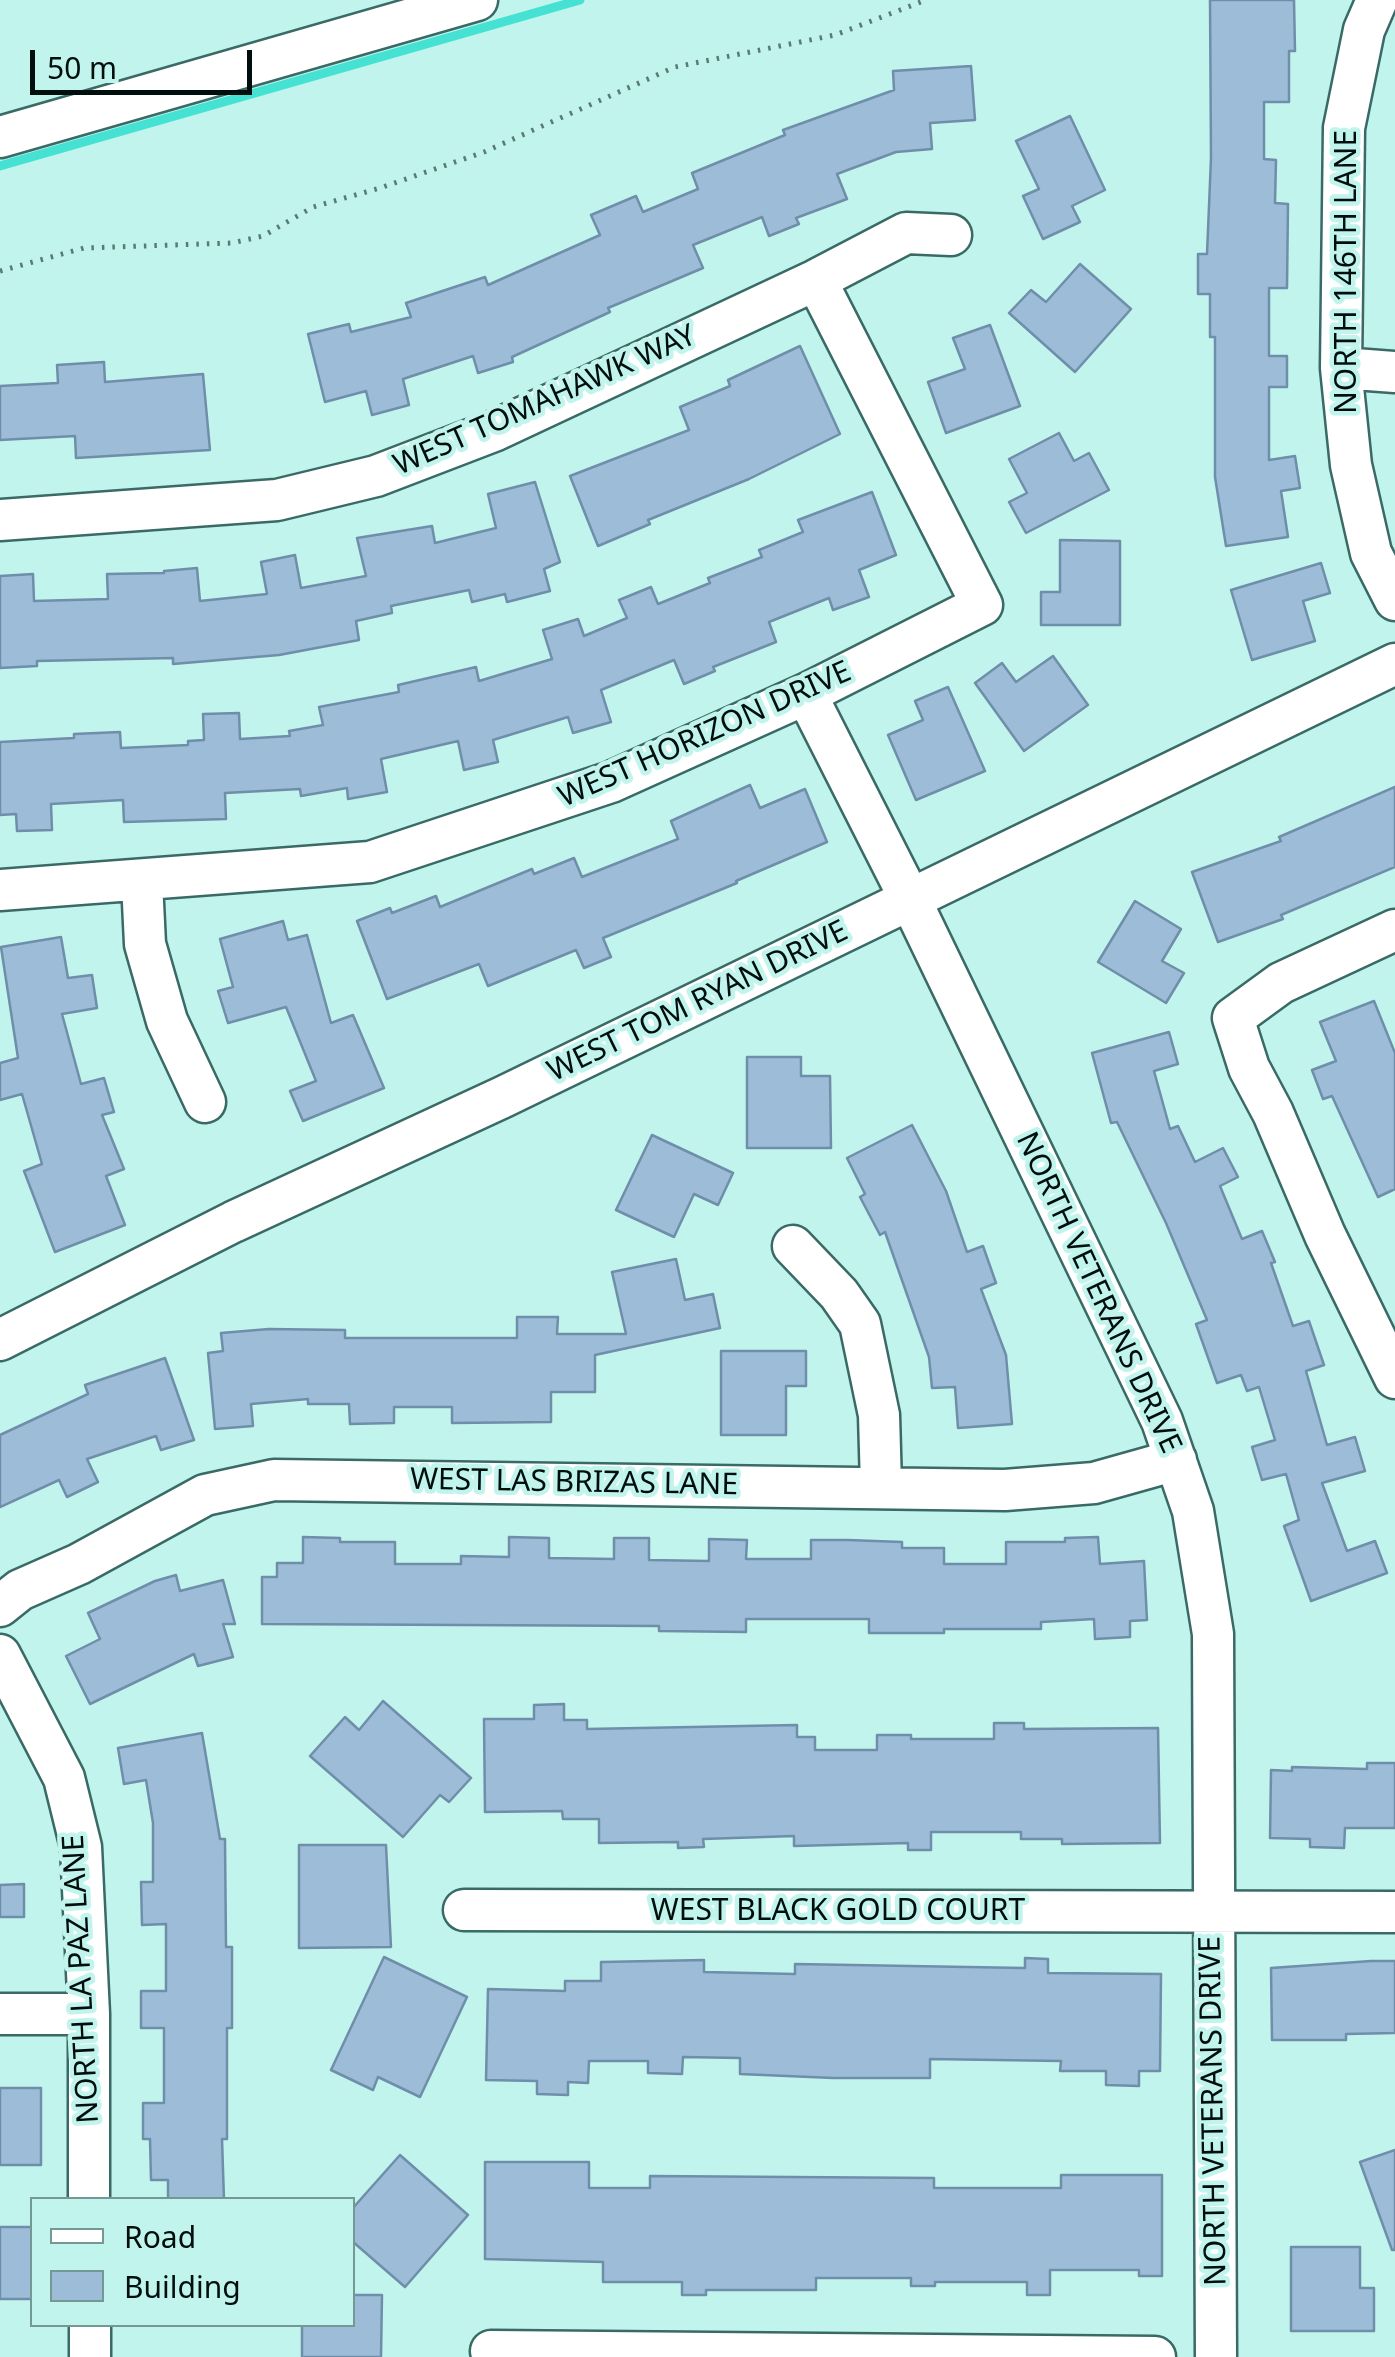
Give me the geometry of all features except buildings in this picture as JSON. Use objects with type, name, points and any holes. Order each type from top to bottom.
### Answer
[{"type":"street","points":[[0,137],[477,0]]},
{"type":"street","name":"NORTH 146TH LANE","points":[[1378,0],[1364,30],[1344,128],[1342,368],[1350,464],[1371,554],[1395,600]]},
{"type":"street","name":"WEST TOMAHAWK WAY","points":[[0,520],[277,500],[376,476],[496,430],[816,280],[906,232],[952,236]]},
{"type":"street","name":"WEST HORIZON DRIVE","points":[[0,890],[370,862],[611,782],[806,694],[982,605],[816,280]]},
{"type":"street","points":[[1342,368],[1395,372]]},
{"type":"street","name":"WEST TOM RYAN DRIVE","points":[[0,1340],[232,1222],[503,1097],[1395,664]]},
{"type":"street","name":"NORTH VETERANS DRIVE","points":[[806,694],[910,899],[1162,1421],[1193,1511],[1212,1634],[1216,2357]]},
{"type":"street","points":[[142,882],[145,944],[162,1006],[205,1102]]},
{"type":"street","points":[[1395,930],[1280,983],[1233,1018],[1249,1068],[1395,1378]]},
{"type":"street","points":[[793,1246],[839,1294],[860,1324],[879,1415],[881,1486]]},
{"type":"street","name":"WEST LAS BRIZAS LANE","points":[[0,1606],[20,1590],[79,1564],[205,1495],[274,1480],[1005,1490],[1094,1483],[1176,1460]]},
{"type":"street","name":"NORTH LA PAZ LANE","points":[[0,1656],[64,1778],[81,1847],[89,2014],[90,2197]]},
{"type":"street","name":"WEST BLACK GOLD COURT","points":[[464,1910],[1395,1912]]},
{"type":"street","points":[[0,2014],[89,2014]]},
{"type":"street","points":[[90,2327],[90,2357]]},
{"type":"street","points":[[491,2351],[1156,2357]]},
{"type":"path","points":[[0,272],[84,248],[232,244],[263,236],[313,207],[484,152],[675,68],[834,35],[926,0]]},
{"type":"waterway","points":[[0,166],[580,0]]}]
